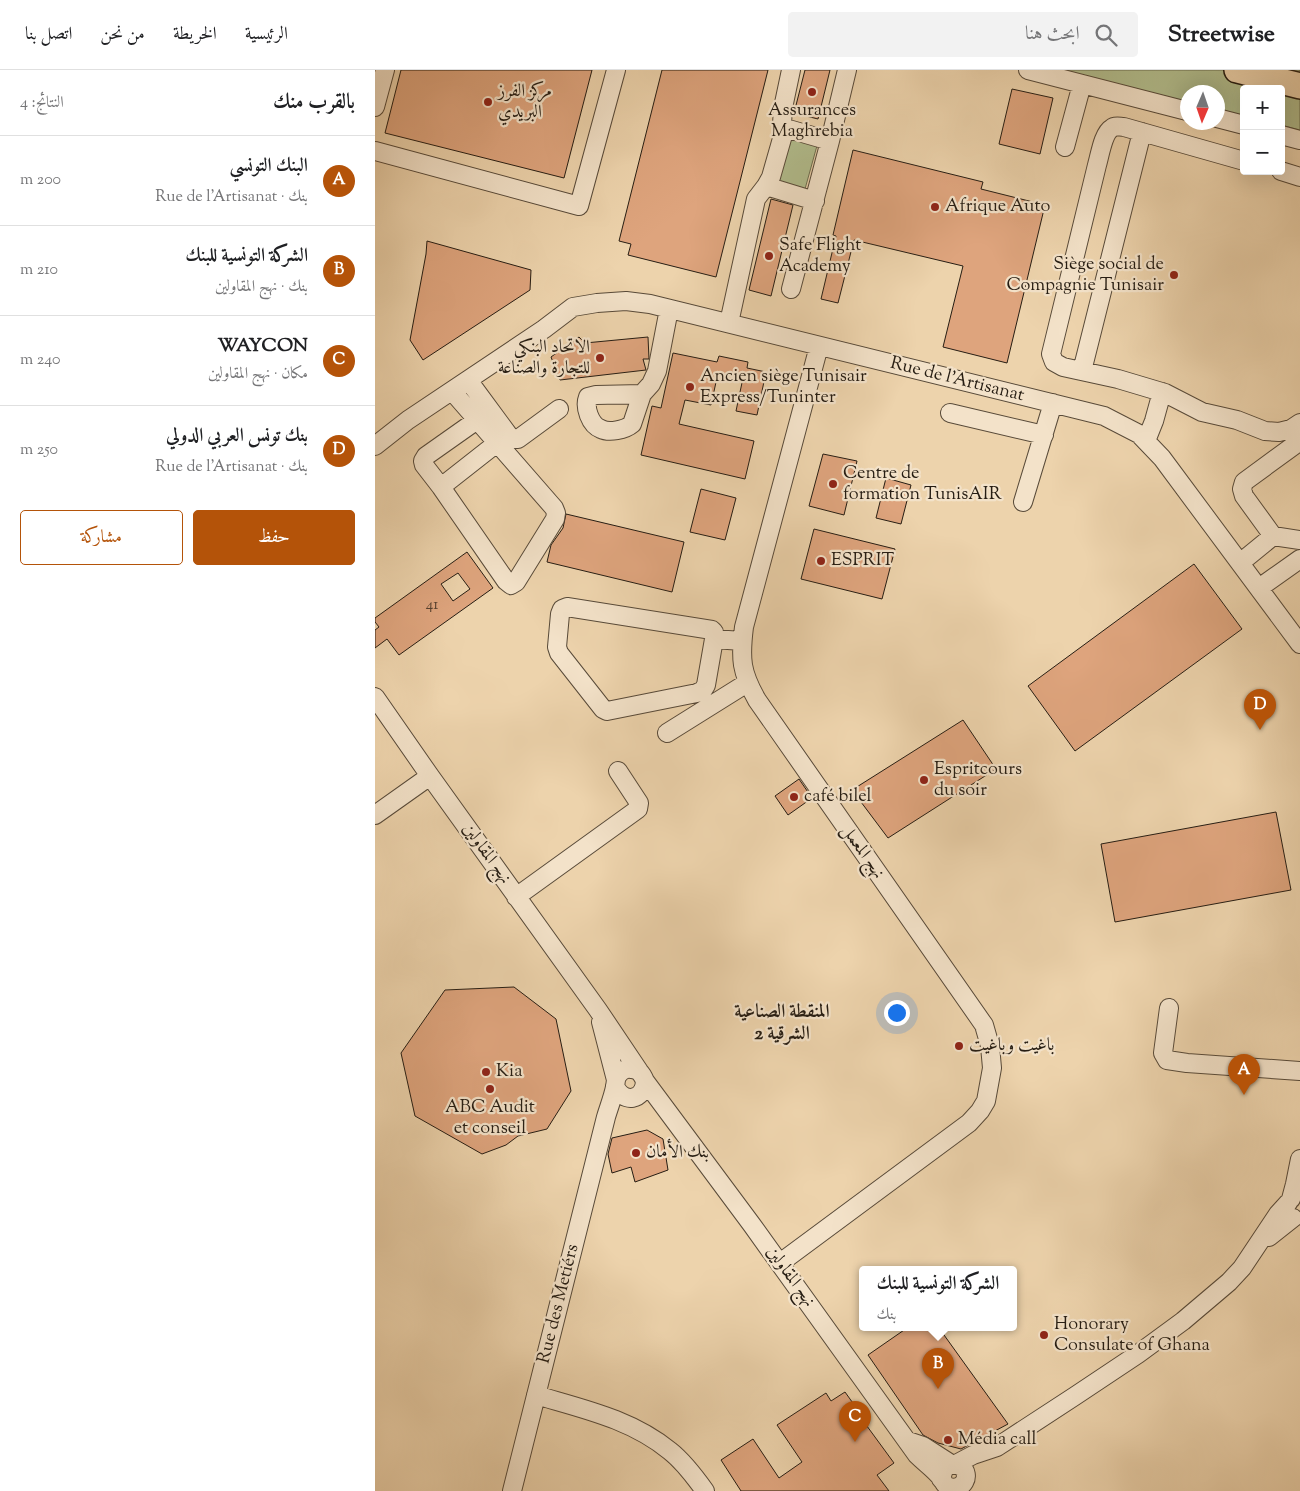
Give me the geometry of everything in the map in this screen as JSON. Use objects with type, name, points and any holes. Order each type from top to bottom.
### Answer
[{"type":"highway","points":[[1217,70],[1257,85]]},
{"type":"highway","points":[[1237,70],[1300,86]]},
{"type":"highway","points":[[1285,95],[1300,100]]},
{"type":"street","points":[[375,107],[385,70]]},
{"type":"street","points":[[375,151],[579,206],[616,70]]},
{"type":"street","points":[[791,70],[781,122],[785,128],[830,141]]},
{"type":"street","points":[[791,290],[847,70]]},
{"type":"street","points":[[1028,70],[1180,109]]},
{"type":"street","points":[[1065,147],[1082,84]]},
{"type":"street","points":[[1225,120],[1240,124]]},
{"type":"street","points":[[1240,160],[1142,132],[1115,126],[1110,129],[1105,138],[1095,174],[1051,354],[1054,362],[1063,367],[1118,378],[1162,392],[1201,412],[1237,420],[1265,430],[1279,432],[1291,429],[1300,422]]},
{"type":"street","points":[[729,324],[756,199],[767,186],[771,177],[785,128]]},
{"type":"street","points":[[1082,371],[1142,132]]},
{"type":"street","points":[[1285,136],[1300,140]]},
{"type":"street","points":[[1285,172],[1300,177]]},
{"type":"street","points":[[767,186],[815,200]]},
{"type":"street","name":"Rue de l'Artisanat","points":[[375,446],[408,420],[573,307],[626,301],[650,304],[1104,416],[1139,434],[1162,458],[1300,644]]},
{"type":"street","points":[[642,394],[651,384],[657,370],[669,309]]},
{"type":"street","name":"نهج المعمل","points":[[779,1263],[969,1123],[980,1112],[986,1101],[992,1068],[990,1046],[984,1026],[771,722],[747,683],[742,665],[741,649],[744,627],[819,346]]},
{"type":"street","points":[[468,380],[510,437],[515,439],[518,439],[559,408]]},
{"type":"street","points":[[452,391],[554,508],[556,513],[555,519],[516,582],[511,585],[506,581],[423,461],[426,456],[477,420]]},
{"type":"street","points":[[1146,441],[1162,392]]},
{"type":"street","points":[[1023,502],[1053,403]]},
{"type":"street","points":[[951,413],[1044,434]]},
{"type":"street","points":[[1300,441],[1244,482],[1242,489],[1244,496],[1273,536],[1300,540]]},
{"type":"street","points":[[441,487],[497,443]]},
{"type":"street","points":[[1240,563],[1273,536]]},
{"type":"street","points":[[1259,588],[1300,559]]},
{"type":"street","points":[[567,607],[712,630],[714,639],[707,685],[703,690],[697,693],[607,711],[603,710],[562,658],[557,647],[560,614],[562,609],[567,607]]},
{"type":"street","points":[[714,639],[742,641]]},
{"type":"street","points":[[667,733],[747,683]]},
{"type":"street","name":"نهج المقاولين","points":[[375,697],[598,1010],[642,1076],[908,1440],[917,1455],[956,1485]]},
{"type":"street","points":[[516,896],[638,809],[639,803],[618,771]]},
{"type":"street","points":[[375,815],[430,776]]},
{"type":"street","points":[[1169,1008],[1163,1053],[1167,1060],[1207,1065],[1300,1071]]},
{"type":"street","name":"نهج المقاولين","points":[[598,1010],[623,1090]]},
{"type":"street","points":[[623,1090],[638,1096],[642,1092],[642,1076],[634,1069],[628,1069],[618,1075],[623,1090],[671,1115]]},
{"type":"street","name":"Rue des Metiérs","points":[[512,1491],[606,1117],[623,1090]]},
{"type":"street","points":[[997,1447],[982,1464],[956,1485],[944,1469],[973,1455],[997,1447],[1075,1396],[1183,1321],[1229,1282],[1242,1268],[1255,1248],[1296,1211],[1295,1184],[1300,1159]]},
{"type":"street","points":[[536,1395],[617,1420],[644,1432],[671,1451],[692,1473],[705,1491]]},
{"type":"street","name":"نهج المقاولين","points":[[908,1440],[923,1446],[954,1464]]},
{"type":"green space","points":[[1061,70],[1300,70],[1300,130],[1285,126],[1285,85],[1240,85],[1240,115],[1225,111],[1225,85],[1180,85],[1180,100]]},
{"type":"green space","points":[[789,134],[818,142],[805,189],[776,181]]},
{"type":"building","name":"مركز الفرز البريدي","points":[[401,70],[592,70],[564,178],[385,133]]},
{"type":"building","points":[[662,70],[768,70],[716,277],[628,255],[631,244],[619,241]]},
{"type":"building","name":"Assurances Maghrebia","points":[[805,70],[830,70],[818,119],[794,113]]},
{"type":"building","points":[[1012,89],[1053,98],[1040,154],[999,144]]},
{"type":"building","points":[[853,150],[983,182],[981,189],[1045,205],[1007,363],[943,347],[963,266],[854,240],[838,303],[821,299],[836,236],[833,235]]},
{"type":"building","points":[[771,199],[793,205],[771,296],[749,290]]},
{"type":"building","points":[[427,241],[531,270],[530,290],[423,360],[410,340]]},
{"type":"building","name":"الاتحاد البنكي للتجارة والصناعة","points":[[579,337],[585,343],[648,337],[649,359],[643,359],[646,370],[560,380],[551,357]]},
{"type":"building","points":[[673,353],[717,362],[719,356],[748,362],[747,368],[766,372],[757,415],[736,411],[743,378],[718,373],[711,405],[685,400],[679,424],[754,441],[745,479],[641,455],[652,406],[661,408]]},
{"type":"building","name":"Centre de formation TunisAIR","points":[[823,454],[857,461],[844,515],[809,506]]},
{"type":"building","points":[[886,478],[911,485],[901,524],[876,518]]},
{"type":"building","points":[[701,489],[736,498],[725,540],[690,532]]},
{"type":"building","points":[[566,514],[684,542],[672,592],[547,562],[551,545],[563,528]]},
{"type":"building","points":[[814,529],[895,549],[882,599],[801,579]]},
{"type":"building","points":[[467,552],[493,588],[399,655],[387,639],[375,648],[375,630],[379,627],[375,622],[375,618]],"holes":[[[458,573],[470,589],[453,601],[441,584]]]},
{"type":"building","points":[[1194,564],[1242,629],[1075,751],[1028,686]]},
{"type":"building","name":"Espritcours du soir","points":[[963,720],[996,769],[888,838],[852,790]]},
{"type":"building","name":"café bilel","points":[[799,779],[812,798],[788,815],[775,796]]},
{"type":"building","points":[[1276,812],[1291,890],[1115,922],[1101,844]]},
{"type":"building","name":"Kia","points":[[514,987],[556,1019],[571,1091],[547,1129],[518,1136],[506,1145],[482,1154],[415,1116],[401,1053],[445,990]]},
{"type":"building","name":"بنك الأمان","points":[[647,1130],[663,1139],[668,1170],[635,1182],[631,1167],[612,1173],[608,1154],[612,1138]]},
{"type":"building","points":[[903,1331],[941,1331],[1008,1424],[961,1449],[938,1443],[923,1435],[868,1355]]},
{"type":"building","points":[[845,1392],[855,1406],[853,1407],[894,1463],[877,1475],[889,1491],[741,1491],[721,1460],[753,1439],[779,1478],[802,1462],[777,1425],[826,1393],[831,1401]]},
{"type":"place","name":"Assurances Maghrebia","points":[[812,92]]},
{"type":"place","name":"مركز الفرز البريدي","points":[[488,102]]},
{"type":"place","name":"Afrique Auto","points":[[935,207]]},
{"type":"place","name":"Safe Flight Academy","points":[[769,256]]},
{"type":"place","name":"Siège social de Compagnie Tunisair","points":[[1174,275]]},
{"type":"place","name":"الاتحاد البنكي للتجارة والصناعة","points":[[600,358]]},
{"type":"place","name":"Ancien siège Tunisair Express/Tuninter","points":[[690,387]]},
{"type":"place","name":"Centre de formation TunisAIR","points":[[833,484]]},
{"type":"place","name":"ESPRIT","points":[[821,561]]},
{"type":"place","name":"بنك تونس العربي الدولي","points":[[1260,730]]},
{"type":"place","name":"Espritcours du soir","points":[[924,780]]},
{"type":"place","name":"café bilel","points":[[794,797]]},
{"type":"place","name":"باغيت وباغيت","points":[[959,1046]]},
{"type":"place","name":"Kia","points":[[486,1072]]},
{"type":"place","name":"ABC Audit et conseil","points":[[490,1089]]},
{"type":"place","name":"البنك التونسي","points":[[1244,1095]]},
{"type":"place","name":"بنك الأمان","points":[[636,1153]]},
{"type":"place","name":"Honorary Consulate of Ghana","points":[[1044,1335]]},
{"type":"place","name":"الشركة التونسية للبنك","points":[[938,1389]]},
{"type":"place","name":"Média call","points":[[948,1440]]},
{"type":"place","name":"WAYCON","points":[[855,1442]]},
{"type":"district","name":"المنقطة الصناعية الشرقية 2","points":[[782,1023]]}]
